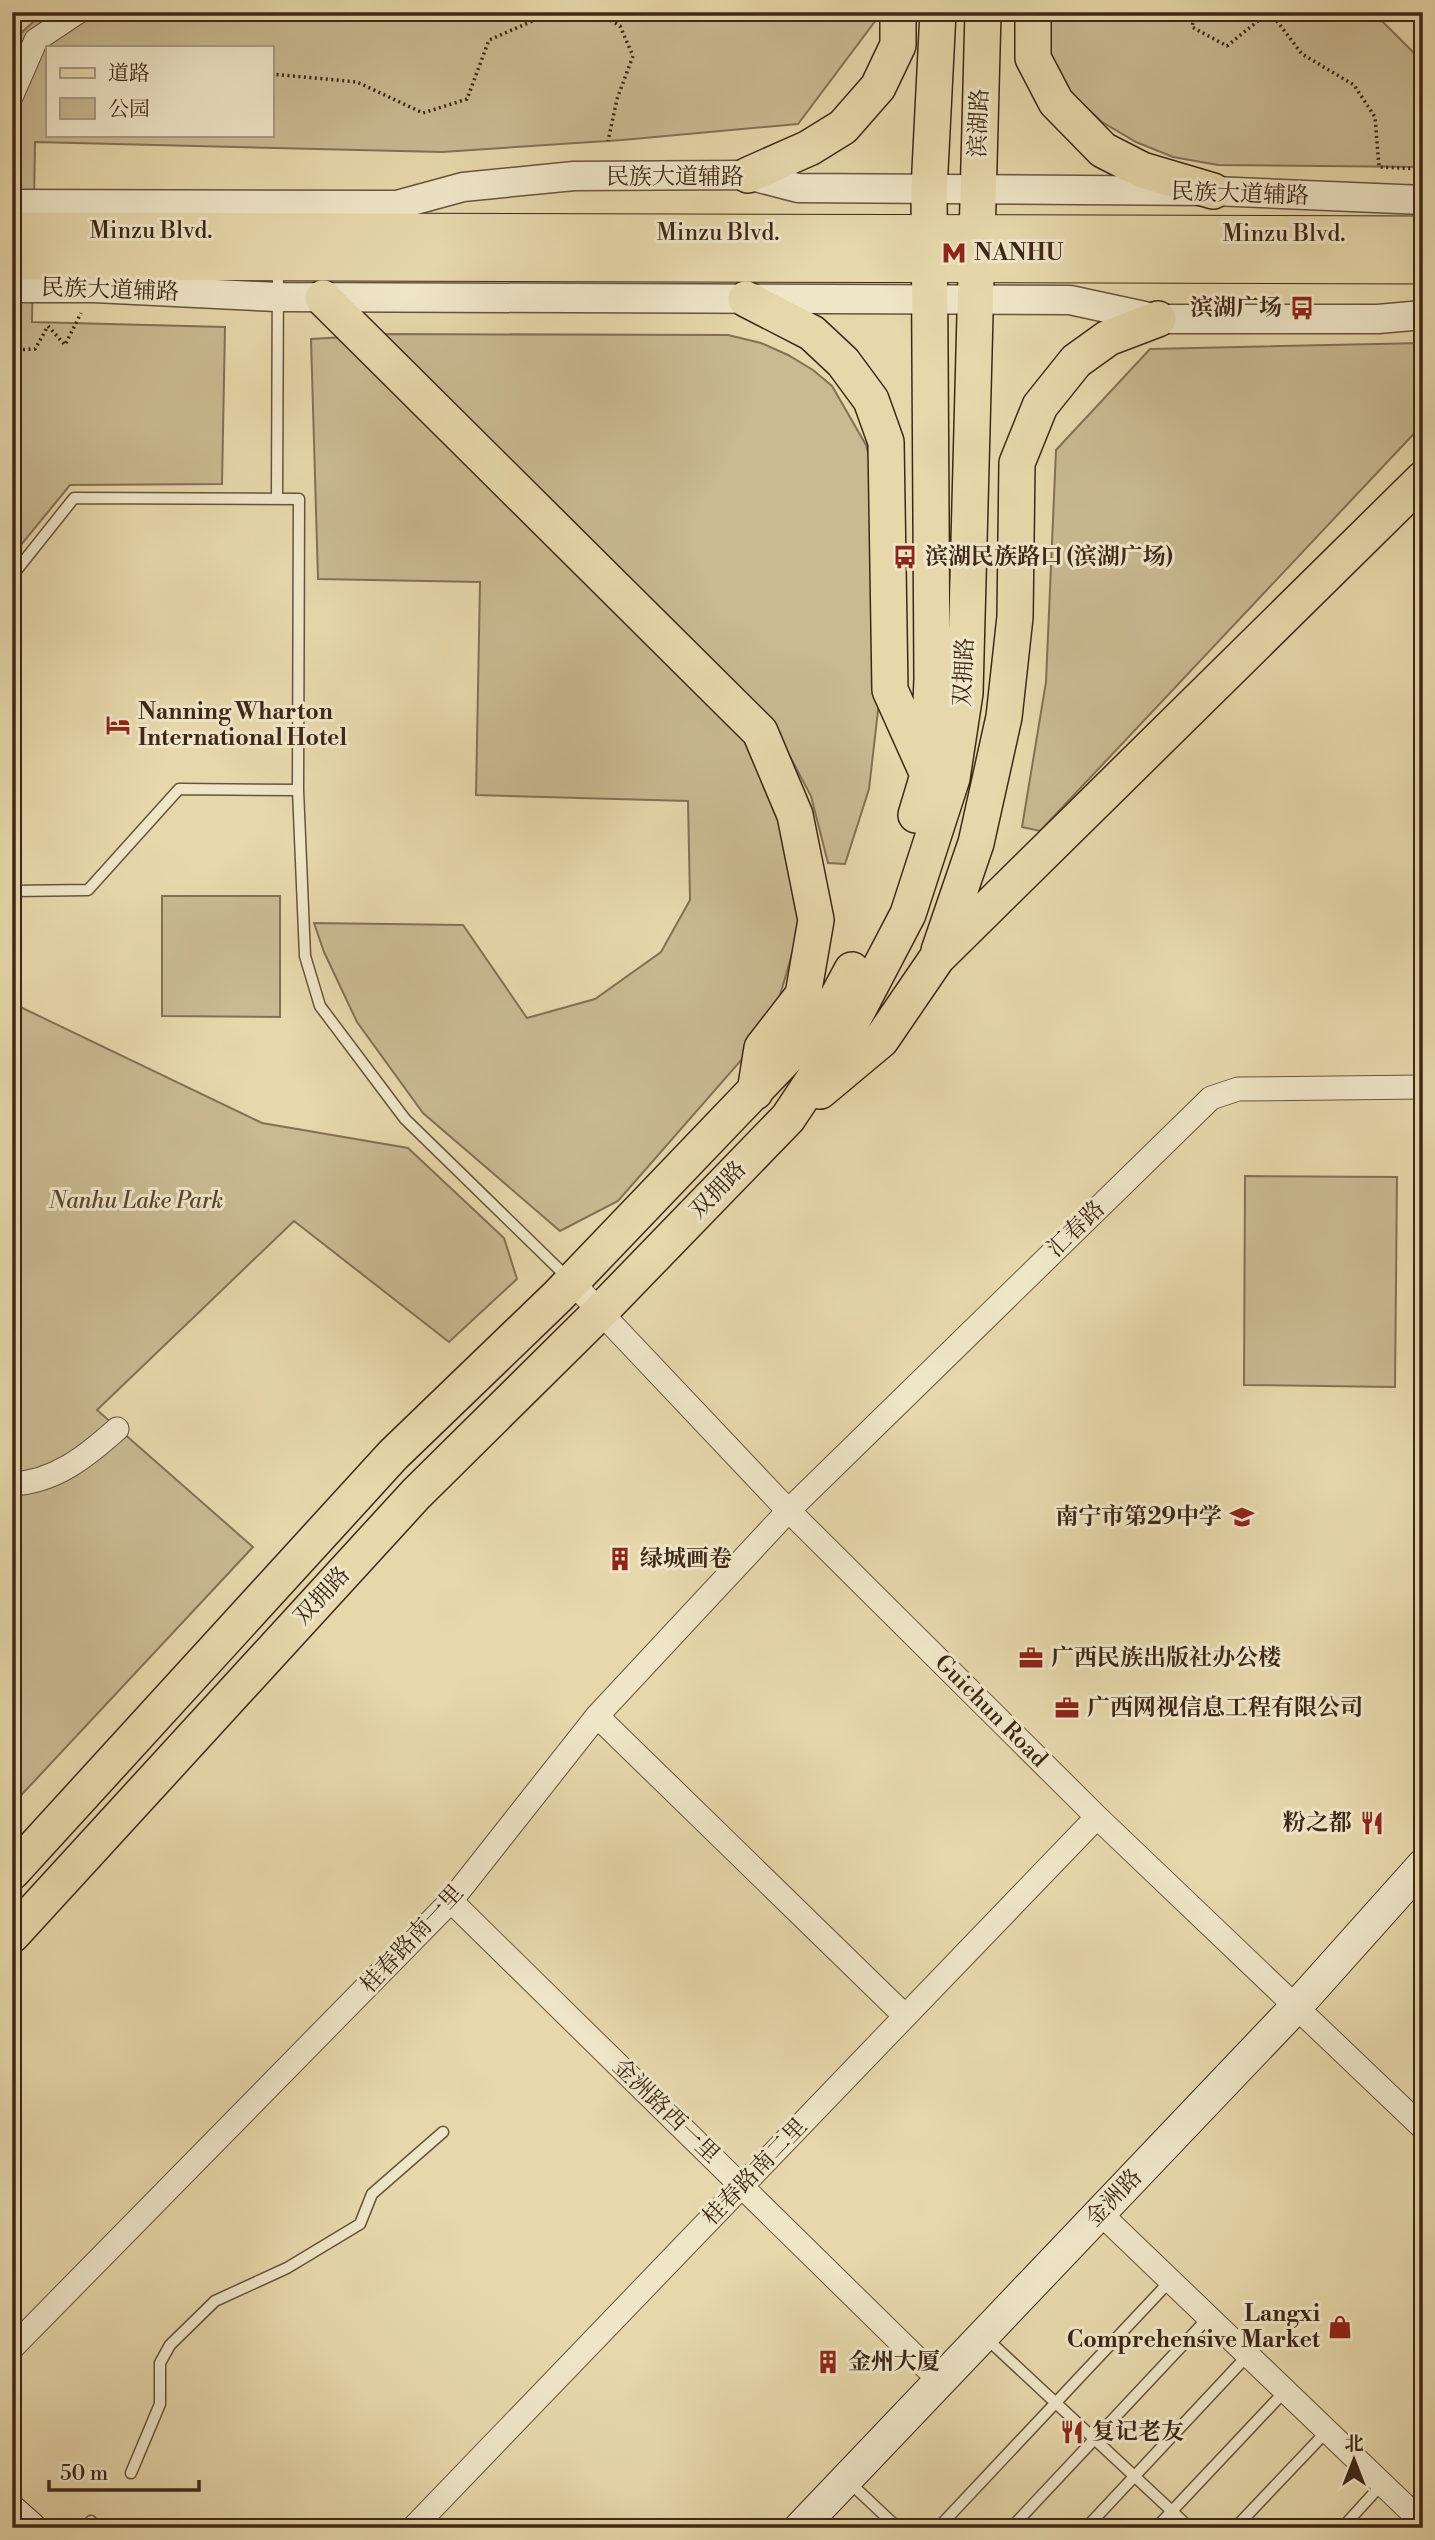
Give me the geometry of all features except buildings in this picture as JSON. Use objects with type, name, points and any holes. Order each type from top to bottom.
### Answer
[{"type":"highway","name":"Minzu Blvd.","points":[[21,246],[975,248],[1423,235]]},
{"type":"highway","name":"Minzu Blvd.","points":[[21,246],[277,279],[929,248]]},
{"type":"highway","name":"Minzu Blvd.","points":[[975,248],[1423,265]]},
{"type":"main road","points":[[748,175],[809,148],[843,127],[878,87],[898,45],[898,12]]},
{"type":"main road","name":"滨湖路","points":[[929,248],[929,190],[938,12]]},
{"type":"main road","name":"滨湖路","points":[[975,248],[983,12]]},
{"type":"main road","points":[[1033,12],[1033,58],[1056,102],[1102,150],[1142,170],[1213,191]]},
{"type":"main road","name":"双拥路","points":[[12,1872],[393,1455],[572,1282],[829,1013],[888,905],[928,775],[932,679],[929,248]]},
{"type":"main road","name":"双拥路","points":[[12,1935],[416,1494],[600,1312],[788,1118],[850,1026],[908,914],[952,778],[965,693],[975,248]]},
{"type":"main road","points":[[323,298],[760,732],[795,815],[816,920],[803,995],[762,1048],[755,1092]]},
{"type":"main road","points":[[746,299],[811,333],[843,362],[871,400],[886,442],[890,690],[928,775]]},
{"type":"main road","points":[[937,958],[975,843],[1004,717],[1015,617],[1017,463],[1040,406],[1076,361],[1108,338],[1158,319]]},
{"type":"main road","points":[[788,1118],[881,1040],[937,958],[1423,479]]},
{"type":"main road","name":"金洲路","points":[[800,2528],[1296,2007],[1423,1865]]},
{"type":"main road","points":[[12,2512],[30,2528]]},
{"type":"street","points":[[12,95],[36,40],[78,12]]},
{"type":"street","name":"民族大道辅路","points":[[21,246],[397,205],[463,187],[574,176],[748,175],[798,188],[1213,191],[1423,200]]},
{"type":"street","name":"民族大道辅路","points":[[21,246],[93,288],[277,279],[323,298],[1070,300],[1158,319],[1378,319],[1423,315]]},
{"type":"street","name":"汇春路","points":[[789,1510],[1211,1098],[1238,1089],[1423,1087]]},
{"type":"street","name":"Guichun Road","points":[[572,1282],[789,1510],[1097,1816],[1423,2128]]},
{"type":"street","points":[[12,1484],[27,1483],[67,1469],[92,1452],[117,1429]]},
{"type":"street","name":"桂春路南一里","points":[[12,2348],[451,1901],[597,1716],[789,1510]]},
{"type":"street","points":[[597,1716],[905,2016]]},
{"type":"street","name":"桂春路南二里","points":[[413,2528],[1097,1816]]},
{"type":"street","name":"金洲路西一里","points":[[451,1901],[940,2381]]},
{"type":"street","points":[[1100,2213],[1382,2484],[1418,2509]]},
{"type":"lane","points":[[277,279],[277,496]]},
{"type":"lane","points":[[12,576],[74,498],[277,496],[299,499],[298,790],[305,956],[320,1006],[405,1119],[572,1282]]},
{"type":"lane","points":[[12,891],[88,890],[179,789],[298,790]]},
{"type":"lane","points":[[131,2473],[160,2404],[160,2363],[170,2345],[215,2301],[287,2268],[360,2224],[372,2194],[443,2133]]},
{"type":"lane","points":[[938,2528],[1171,2280]]},
{"type":"lane","points":[[1011,2528],[1209,2317]]},
{"type":"lane","points":[[983,2335],[1190,2528]]},
{"type":"lane","points":[[1086,2528],[1248,2355]]},
{"type":"lane","points":[[1156,2528],[1285,2390]]},
{"type":"lane","points":[[1235,2528],[1327,2431]]},
{"type":"lane","points":[[846,2479],[898,2528]]},
{"type":"lane","points":[[1342,2528],[1382,2484]]},
{"type":"lane","points":[[878,2528],[887,2518]]},
{"type":"path","points":[[526,12],[530,22]]},
{"type":"path","points":[[273,74],[357,82],[423,113],[467,99],[489,40],[530,22],[562,12]]},
{"type":"path","points":[[596,12],[620,26],[633,56],[617,99],[608,141]]},
{"type":"path","points":[[1195,12],[1192,27],[1227,46],[1269,12],[1302,54],[1354,85],[1375,117],[1379,167],[1423,169]]},
{"type":"path","points":[[12,350],[35,349],[48,327],[65,345],[93,288]]},
{"type":"green space","points":[[44,12],[882,12],[798,124],[622,140],[442,152],[35,142],[32,322],[225,327],[222,484],[70,485],[12,556],[12,48],[20,34]]},
{"type":"green space","points":[[1041,12],[1373,12],[1423,62],[1423,167],[1218,165],[1173,157],[1136,142],[1102,122],[1074,96],[1053,71]]},
{"type":"green space","points":[[376,334],[728,335],[761,343],[788,355],[813,370],[832,386],[866,445],[883,512],[882,676],[869,789],[845,864],[828,863],[811,796],[770,719]]},
{"type":"green space","points":[[345,337],[747,743],[780,819],[802,920],[771,1026],[618,1201],[560,1231],[423,1113],[357,1022],[324,952],[314,923],[463,925],[527,1018],[595,999],[661,952],[690,900],[688,801],[476,795],[480,582],[318,579],[311,339]]},
{"type":"green space","points":[[1423,343],[1423,424],[1040,831],[1022,827],[1046,682],[1056,450],[1150,349]]},
{"type":"green space","points":[[162,896],[280,896],[280,1017],[162,1016]]},
{"type":"green space","name":"Nanhu Lake Park","points":[[12,1003],[262,1123],[408,1148],[504,1238],[517,1279],[449,1342],[294,1221],[97,1410],[253,1547],[12,1805]]},
{"type":"green space","points":[[1245,1176],[1397,1177],[1395,1387],[1244,1385]]},
{"type":"place","name":"NANHU","points":[[954,253]]},
{"type":"place","name":"滨湖广场","points":[[1302,308]]},
{"type":"place","name":"滨湖民族路口 (滨湖广场)","points":[[905,557]]},
{"type":"place","name":"Nanning Wharton International Hotel","points":[[118,725]]},
{"type":"place","name":"南宁市第29中学","points":[[1242,1517]]},
{"type":"place","name":"绿城画卷","points":[[620,1559]]},
{"type":"place","name":"广西民族出版社办公楼","points":[[1031,1658]]},
{"type":"place","name":"广西网视信息工程有限公司","points":[[1067,1708]]},
{"type":"place","name":"粉之都","points":[[1372,1823]]},
{"type":"place","name":"Langxi Comprehensive Market","points":[[1340,2327]]},
{"type":"place","name":"金州大厦","points":[[828,2362]]},
{"type":"place","name":"复记老友","points":[[1072,2432]]}]
